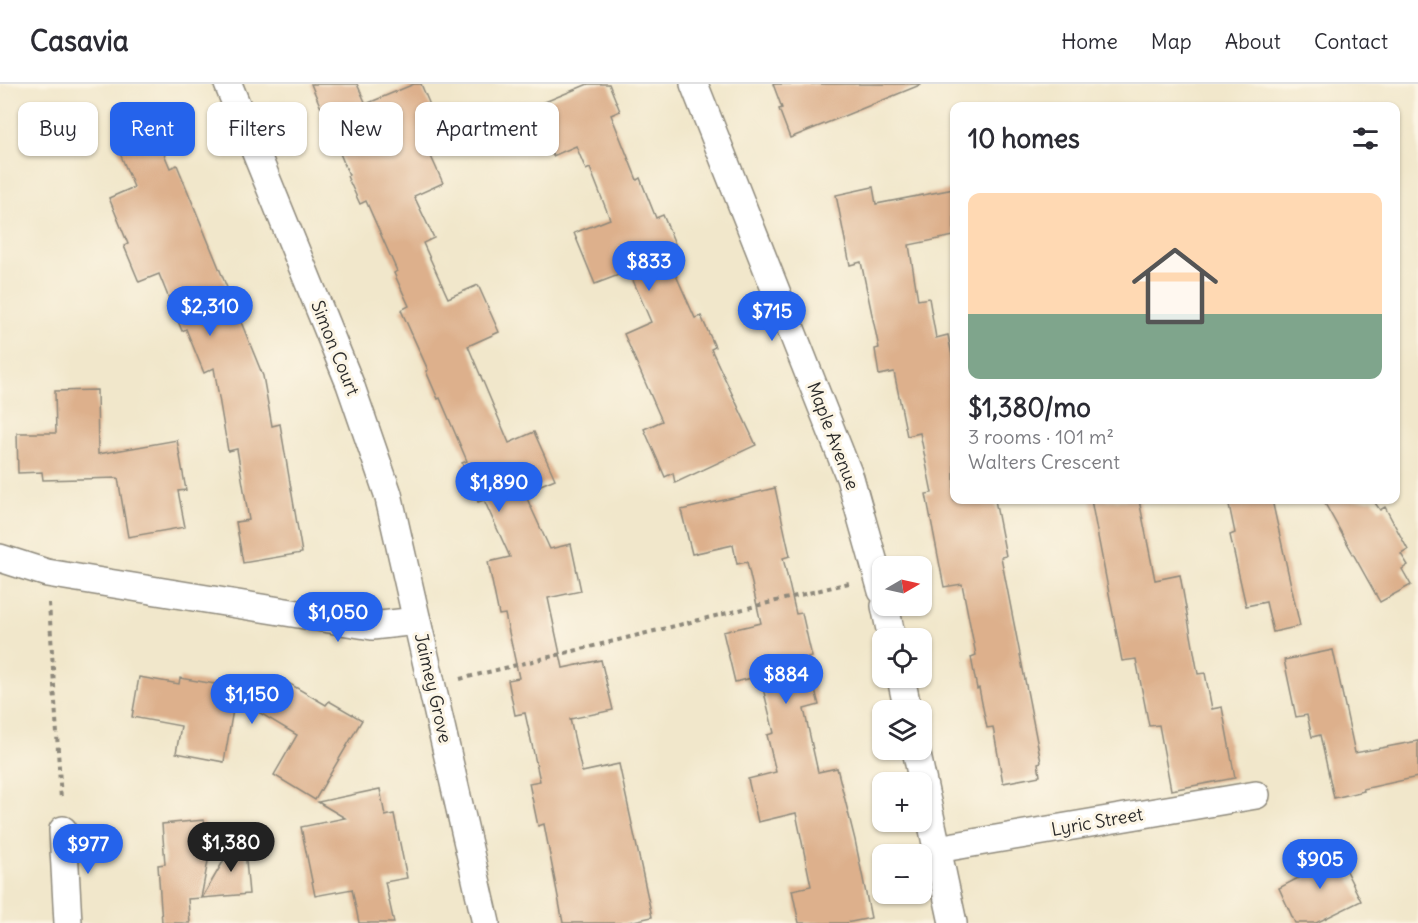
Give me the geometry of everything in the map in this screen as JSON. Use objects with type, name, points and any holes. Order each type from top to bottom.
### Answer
[{"type":"street","name":"Simon Court","points":[[228,84],[350,384],[388,494],[417,621]]},
{"type":"street","name":"Maple Avenue","points":[[694,84],[850,478],[872,556]]},
{"type":"street","name":"Jaimey Grove","points":[[0,558],[47,573],[372,626],[417,621],[486,923]]},
{"type":"street","points":[[918,760],[953,923]]},
{"type":"street","name":"Lyric Street","points":[[937,849],[1256,795]]},
{"type":"street","points":[[63,830],[69,923]]},
{"type":"path","points":[[47,573],[63,830]]},
{"type":"path","points":[[432,686],[872,585]]},
{"type":"building","points":[[311,84],[357,84],[365,102],[319,102]]},
{"type":"building","points":[[414,84],[421,84],[429,102],[415,102],[415,156],[431,156],[443,183],[414,196],[434,238],[423,243],[448,298],[478,285],[499,332],[468,346],[509,443],[534,432],[555,479],[524,492],[550,549],[571,544],[581,591],[548,598],[563,668],[601,660],[613,710],[570,719],[582,772],[619,764],[652,917],[625,923],[563,923],[544,824],[538,826],[529,783],[540,781],[525,713],[515,715],[508,680],[519,678],[505,614],[499,615],[488,562],[510,557],[484,500],[478,502],[462,463],[467,461],[401,310],[409,306],[394,273],[397,271],[366,201],[360,204],[347,176],[349,175],[341,156],[403,156],[403,102],[371,102]]},
{"type":"building","points":[[588,84],[609,84],[620,111],[611,115],[637,180],[640,178],[656,218],[663,215],[678,251],[667,255],[695,318],[701,316],[715,347],[711,349],[756,445],[675,483],[673,473],[665,477],[644,429],[662,421],[624,334],[651,322],[629,271],[595,284],[574,233],[610,219],[590,168],[586,170],[576,146],[559,153],[559,102],[545,102]]},
{"type":"building","points":[[773,84],[920,84],[920,85],[790,138]]},
{"type":"building","points":[[121,156],[165,156],[170,168],[177,165],[263,376],[272,426],[280,424],[302,553],[243,563],[236,522],[249,520],[237,449],[228,451],[214,368],[204,373],[186,329],[182,331],[159,274],[139,282],[124,246],[128,244],[109,198],[134,187]]},
{"type":"building","points":[[873,187],[876,204],[950,190],[950,237],[909,245],[918,300],[929,298],[936,338],[948,335],[950,345],[950,504],[996,504],[1006,556],[1001,557],[1041,762],[1038,763],[1040,776],[1003,783],[993,727],[987,728],[979,688],[977,689],[971,657],[976,655],[962,584],[944,587],[926,494],[932,493],[920,433],[907,436],[894,372],[879,375],[875,349],[879,348],[861,262],[850,265],[836,195]]},
{"type":"building","points":[[97,390],[98,454],[177,440],[186,490],[178,491],[185,527],[128,537],[118,478],[43,480],[42,472],[18,473],[17,433],[56,433],[55,391]]},
{"type":"building","points":[[775,488],[790,556],[783,558],[796,614],[802,613],[812,657],[807,658],[819,705],[804,709],[818,772],[837,768],[871,918],[846,923],[799,923],[792,890],[811,886],[796,813],[758,822],[748,779],[776,772],[767,735],[774,733],[760,676],[735,682],[723,632],[761,623],[747,562],[737,564],[733,545],[692,554],[681,510]]},
{"type":"building","points":[[1092,504],[1140,504],[1155,580],[1180,575],[1198,674],[1205,673],[1212,709],[1222,707],[1235,778],[1171,790],[1159,725],[1149,726],[1136,659],[1122,661]]},
{"type":"building","points":[[1229,504],[1273,504],[1300,626],[1273,632],[1266,602],[1246,606],[1230,535],[1235,533]]},
{"type":"building","points":[[1325,504],[1376,504],[1380,510],[1385,507],[1408,550],[1401,554],[1408,565],[1402,569],[1411,585],[1380,602]]},
{"type":"building","points":[[1333,650],[1355,753],[1418,741],[1418,777],[1334,798],[1320,735],[1312,737],[1307,715],[1296,717],[1284,660]]},
{"type":"building","points":[[139,677],[179,684],[180,678],[215,684],[217,696],[228,694],[216,687],[217,684],[277,695],[285,681],[326,705],[329,701],[362,720],[315,800],[274,775],[297,735],[235,698],[224,762],[176,753],[181,726],[132,717]]},
{"type":"building","points":[[380,789],[385,816],[394,814],[407,878],[385,882],[394,923],[359,923],[352,889],[315,896],[301,827],[345,818],[318,802]]},
{"type":"building","points":[[204,820],[208,861],[201,898],[188,899],[190,923],[162,923],[158,865],[165,864],[162,824]]},
{"type":"building","points":[[243,827],[249,894],[202,898]]},
{"type":"building","points":[[1335,849],[1361,901],[1316,923],[1295,923],[1279,888],[1306,874],[1302,865]]}]
